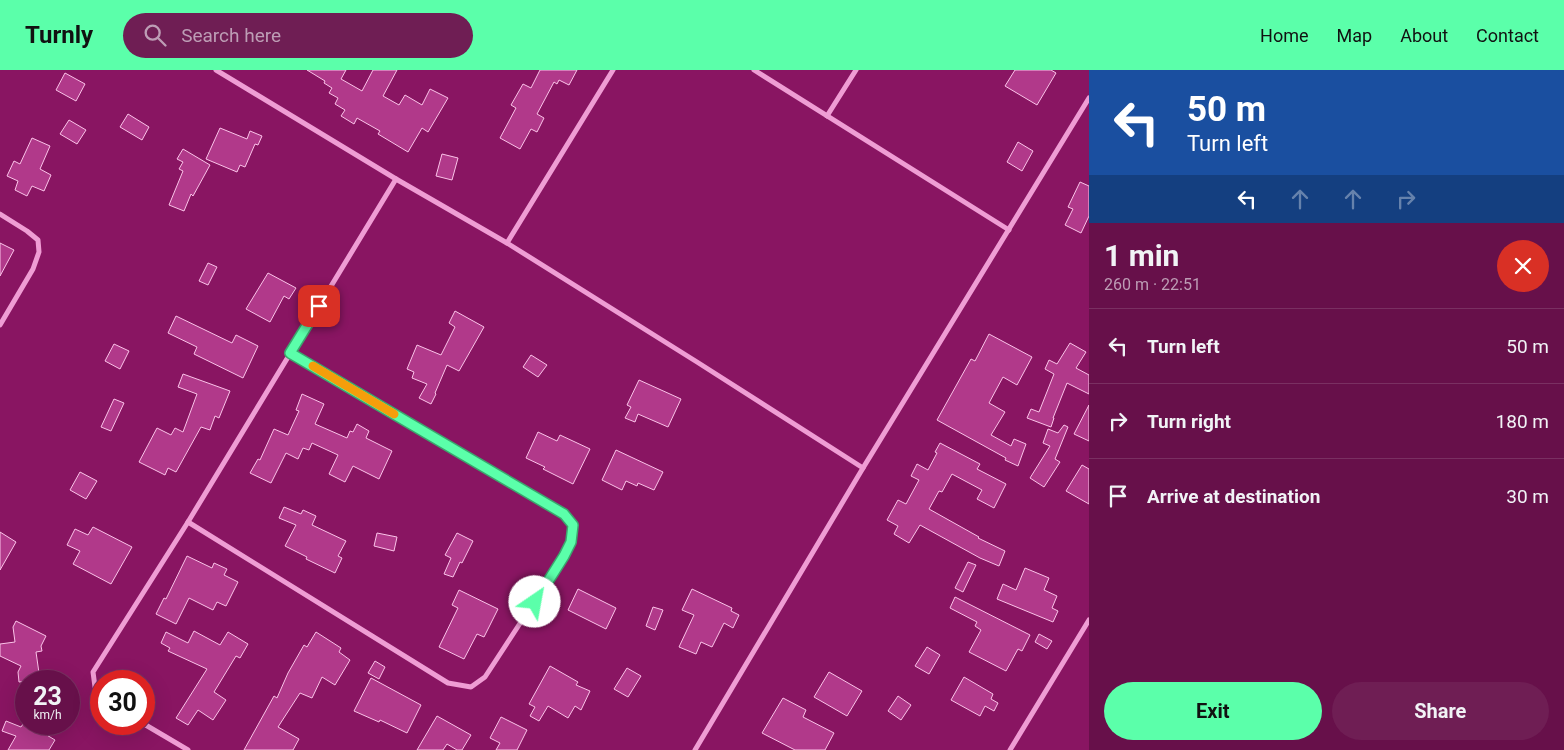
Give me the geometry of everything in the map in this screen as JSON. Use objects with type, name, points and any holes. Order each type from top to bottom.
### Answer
[{"type":"street","points":[[216,70],[396,179],[507,243],[863,468]]},
{"type":"street","points":[[507,243],[613,70]]},
{"type":"street","points":[[754,70],[1009,230]]},
{"type":"street","points":[[827,116],[856,70]]},
{"type":"street","points":[[695,750],[863,468],[1089,98]]},
{"type":"street","points":[[95,670],[188,522],[396,179]]},
{"type":"street","points":[[0,214],[28,231],[38,240],[39,252],[33,269],[0,325]]},
{"type":"street","points":[[188,522],[448,683],[471,687],[485,677],[564,556],[571,542],[573,525],[564,514],[290,353]]},
{"type":"street","points":[[1010,750],[1089,620]]},
{"type":"street","points":[[155,730],[188,750]]},
{"type":"building","points":[[307,70],[346,70],[341,79],[362,91],[373,70],[397,70],[383,96],[399,105],[405,95],[422,105],[430,89],[448,98],[428,132],[422,128],[408,152],[378,134],[380,131],[357,118],[354,124],[341,116],[345,110],[335,104],[338,98],[329,93],[332,88],[324,83],[325,81]]},
{"type":"building","points":[[540,70],[577,70],[569,85],[559,80],[557,84],[554,82],[537,114],[544,118],[537,132],[531,129],[520,149],[500,138],[516,108],[511,105],[523,84],[531,88]]},
{"type":"building","points":[[1015,70],[1051,70],[1056,73],[1037,105],[1005,86]]},
{"type":"building","points":[[65,73],[85,84],[76,101],[56,90]]},
{"type":"building","points":[[128,114],[149,127],[142,140],[120,127]]},
{"type":"building","points":[[69,120],[86,130],[77,144],[60,134]]},
{"type":"building","points":[[220,128],[247,139],[250,131],[262,136],[258,145],[255,144],[245,167],[240,165],[237,172],[206,159]]},
{"type":"building","points":[[32,138],[50,146],[40,169],[51,175],[44,191],[32,186],[27,196],[15,190],[18,181],[7,176],[14,161],[20,164]]},
{"type":"building","points":[[1018,142],[1033,151],[1022,171],[1007,162]]},
{"type":"building","points":[[183,149],[210,165],[193,196],[191,194],[184,211],[169,205],[183,171],[179,169],[183,162],[177,159]]},
{"type":"building","points":[[442,154],[458,158],[452,180],[436,176]]},
{"type":"building","points":[[1080,182],[1089,186],[1089,216],[1081,233],[1065,225],[1073,209],[1068,207]]},
{"type":"building","points":[[0,243],[14,250],[0,276]]},
{"type":"building","points":[[208,263],[217,267],[208,285],[199,281]]},
{"type":"building","points":[[268,273],[296,288],[289,299],[284,296],[270,322],[246,309]]},
{"type":"building","points":[[455,311],[484,327],[459,371],[447,365],[431,404],[419,398],[427,384],[412,378],[414,372],[407,369],[417,345],[441,355],[455,327],[449,323]]},
{"type":"building","points":[[176,316],[232,343],[236,335],[258,346],[243,378],[194,354],[197,347],[168,333]]},
{"type":"building","points":[[989,334],[1032,357],[1017,385],[1003,377],[989,403],[1005,412],[991,435],[1011,446],[1014,439],[1026,444],[1018,466],[937,420],[971,359],[975,361]]},
{"type":"building","points":[[1070,343],[1086,352],[1076,368],[1089,375],[1089,394],[1067,383],[1051,427],[1027,418],[1031,409],[1039,412],[1054,374],[1045,369],[1049,360],[1057,364]]},
{"type":"building","points":[[114,344],[129,351],[120,369],[105,361]]},
{"type":"building","points":[[531,355],[547,365],[538,377],[523,367]]},
{"type":"building","points":[[183,374],[230,391],[219,418],[215,416],[210,430],[201,427],[176,472],[168,468],[165,475],[139,462],[157,428],[171,435],[175,428],[183,432],[197,394],[178,387]]},
{"type":"building","points":[[639,380],[681,399],[668,427],[638,414],[635,422],[625,418],[631,407],[627,405]]},
{"type":"building","points":[[302,394],[324,404],[315,424],[347,438],[350,431],[353,432],[357,424],[369,431],[366,438],[392,451],[379,479],[353,466],[345,482],[329,474],[338,455],[312,443],[309,450],[303,448],[298,459],[286,453],[271,483],[250,473],[258,459],[260,460],[274,429],[288,435],[299,411],[296,410]]},
{"type":"building","points":[[114,399],[124,403],[111,431],[101,427]]},
{"type":"building","points":[[1089,405],[1089,441],[1074,434]]},
{"type":"building","points":[[1064,425],[1068,427],[1055,459],[1060,462],[1044,487],[1030,478],[1050,446],[1043,443],[1048,429],[1058,433]]},
{"type":"building","points":[[538,432],[557,441],[560,435],[590,449],[573,484],[526,458]]},
{"type":"building","points":[[940,443],[980,464],[977,469],[1006,484],[994,508],[977,499],[982,490],[952,474],[942,492],[939,491],[929,509],[978,538],[1005,551],[999,566],[980,558],[920,525],[909,543],[894,534],[898,526],[887,520],[898,500],[906,504],[919,480],[911,476],[917,464],[928,470]]},
{"type":"building","points":[[616,450],[663,472],[654,490],[638,483],[637,486],[626,481],[622,490],[602,480]]},
{"type":"building","points":[[1082,465],[1089,469],[1089,504],[1066,491]]},
{"type":"building","points":[[80,472],[97,481],[86,499],[70,490]]},
{"type":"building","points":[[284,507],[301,514],[303,510],[316,516],[312,525],[346,541],[338,556],[342,558],[335,573],[285,546],[296,525],[279,518]]},
{"type":"building","points":[[93,527],[132,547],[111,584],[73,564],[80,551],[67,545],[75,529],[88,535]]},
{"type":"building","points":[[0,532],[16,542],[0,570]]},
{"type":"building","points":[[377,533],[397,537],[394,551],[374,546]]},
{"type":"building","points":[[457,533],[473,541],[453,577],[444,574],[451,558],[445,555]]},
{"type":"building","points":[[187,556],[212,568],[214,563],[227,569],[224,575],[238,582],[226,606],[217,602],[213,610],[189,598],[176,624],[156,614],[164,598],[166,599]]},
{"type":"building","points":[[968,562],[976,565],[963,592],[955,588]]},
{"type":"building","points":[[1025,568],[1049,578],[1044,590],[1057,596],[1052,608],[1058,611],[1053,622],[997,599],[1003,584],[1016,590]]},
{"type":"building","points":[[578,589],[616,608],[606,629],[568,610]]},
{"type":"building","points":[[692,589],[732,608],[731,611],[739,615],[733,628],[724,623],[712,647],[701,642],[696,654],[679,647],[694,615],[682,610]]},
{"type":"building","points":[[459,590],[498,609],[484,637],[477,634],[464,659],[439,647],[458,608],[452,605]]},
{"type":"building","points":[[955,597],[1030,635],[1022,651],[1018,649],[1006,671],[969,652],[981,630],[975,626],[977,622],[950,608]]},
{"type":"building","points":[[653,607],[663,610],[655,630],[646,626]]},
{"type":"building","points":[[16,621],[46,636],[41,646],[42,651],[36,652],[39,670],[19,670],[21,666],[0,656],[0,644],[15,642],[13,627]]},
{"type":"building","points":[[194,631],[220,645],[228,632],[248,644],[240,658],[236,656],[214,692],[226,700],[213,720],[198,710],[188,725],[176,718],[207,669],[168,651],[170,648],[161,643],[166,632],[188,643]]},
{"type":"building","points":[[316,632],[341,648],[339,652],[350,660],[335,685],[322,677],[312,698],[300,693],[278,727],[299,739],[293,750],[244,750],[274,696],[277,698],[288,673],[304,645],[307,647]]},
{"type":"building","points":[[1039,634],[1052,641],[1047,649],[1035,642]]},
{"type":"building","points":[[927,647],[940,655],[929,674],[915,666]]},
{"type":"building","points":[[375,661],[385,667],[379,679],[368,673]]},
{"type":"building","points":[[550,666],[578,682],[576,685],[590,691],[581,710],[575,706],[568,718],[548,706],[539,721],[530,716],[535,707],[529,704]]},
{"type":"building","points":[[627,668],[641,676],[628,697],[614,689]]},
{"type":"building","points":[[829,672],[862,691],[847,716],[814,697]]},
{"type":"building","points":[[964,677],[993,694],[991,699],[998,703],[994,711],[985,706],[980,716],[951,700]]},
{"type":"building","points":[[371,678],[421,705],[407,733],[380,720],[379,722],[354,711]]},
{"type":"building","points":[[898,696],[911,705],[901,720],[888,711]]},
{"type":"building","points":[[783,698],[806,710],[803,717],[834,733],[825,750],[795,750],[762,733]]},
{"type":"building","points":[[437,716],[471,735],[462,750],[457,750],[447,744],[443,750],[417,750]]},
{"type":"building","points":[[501,717],[527,730],[517,750],[496,750],[500,743],[490,738]]},
{"type":"building","points":[[6,721],[15,725],[15,735],[47,735],[55,740],[49,750],[8,750],[16,736],[2,731]]},
{"type":"slow traffic","points":[[313,366],[394,414]]},
{"type":"route","points":[[319,306],[290,353],[564,514],[573,525],[571,542],[535,602]]}]
